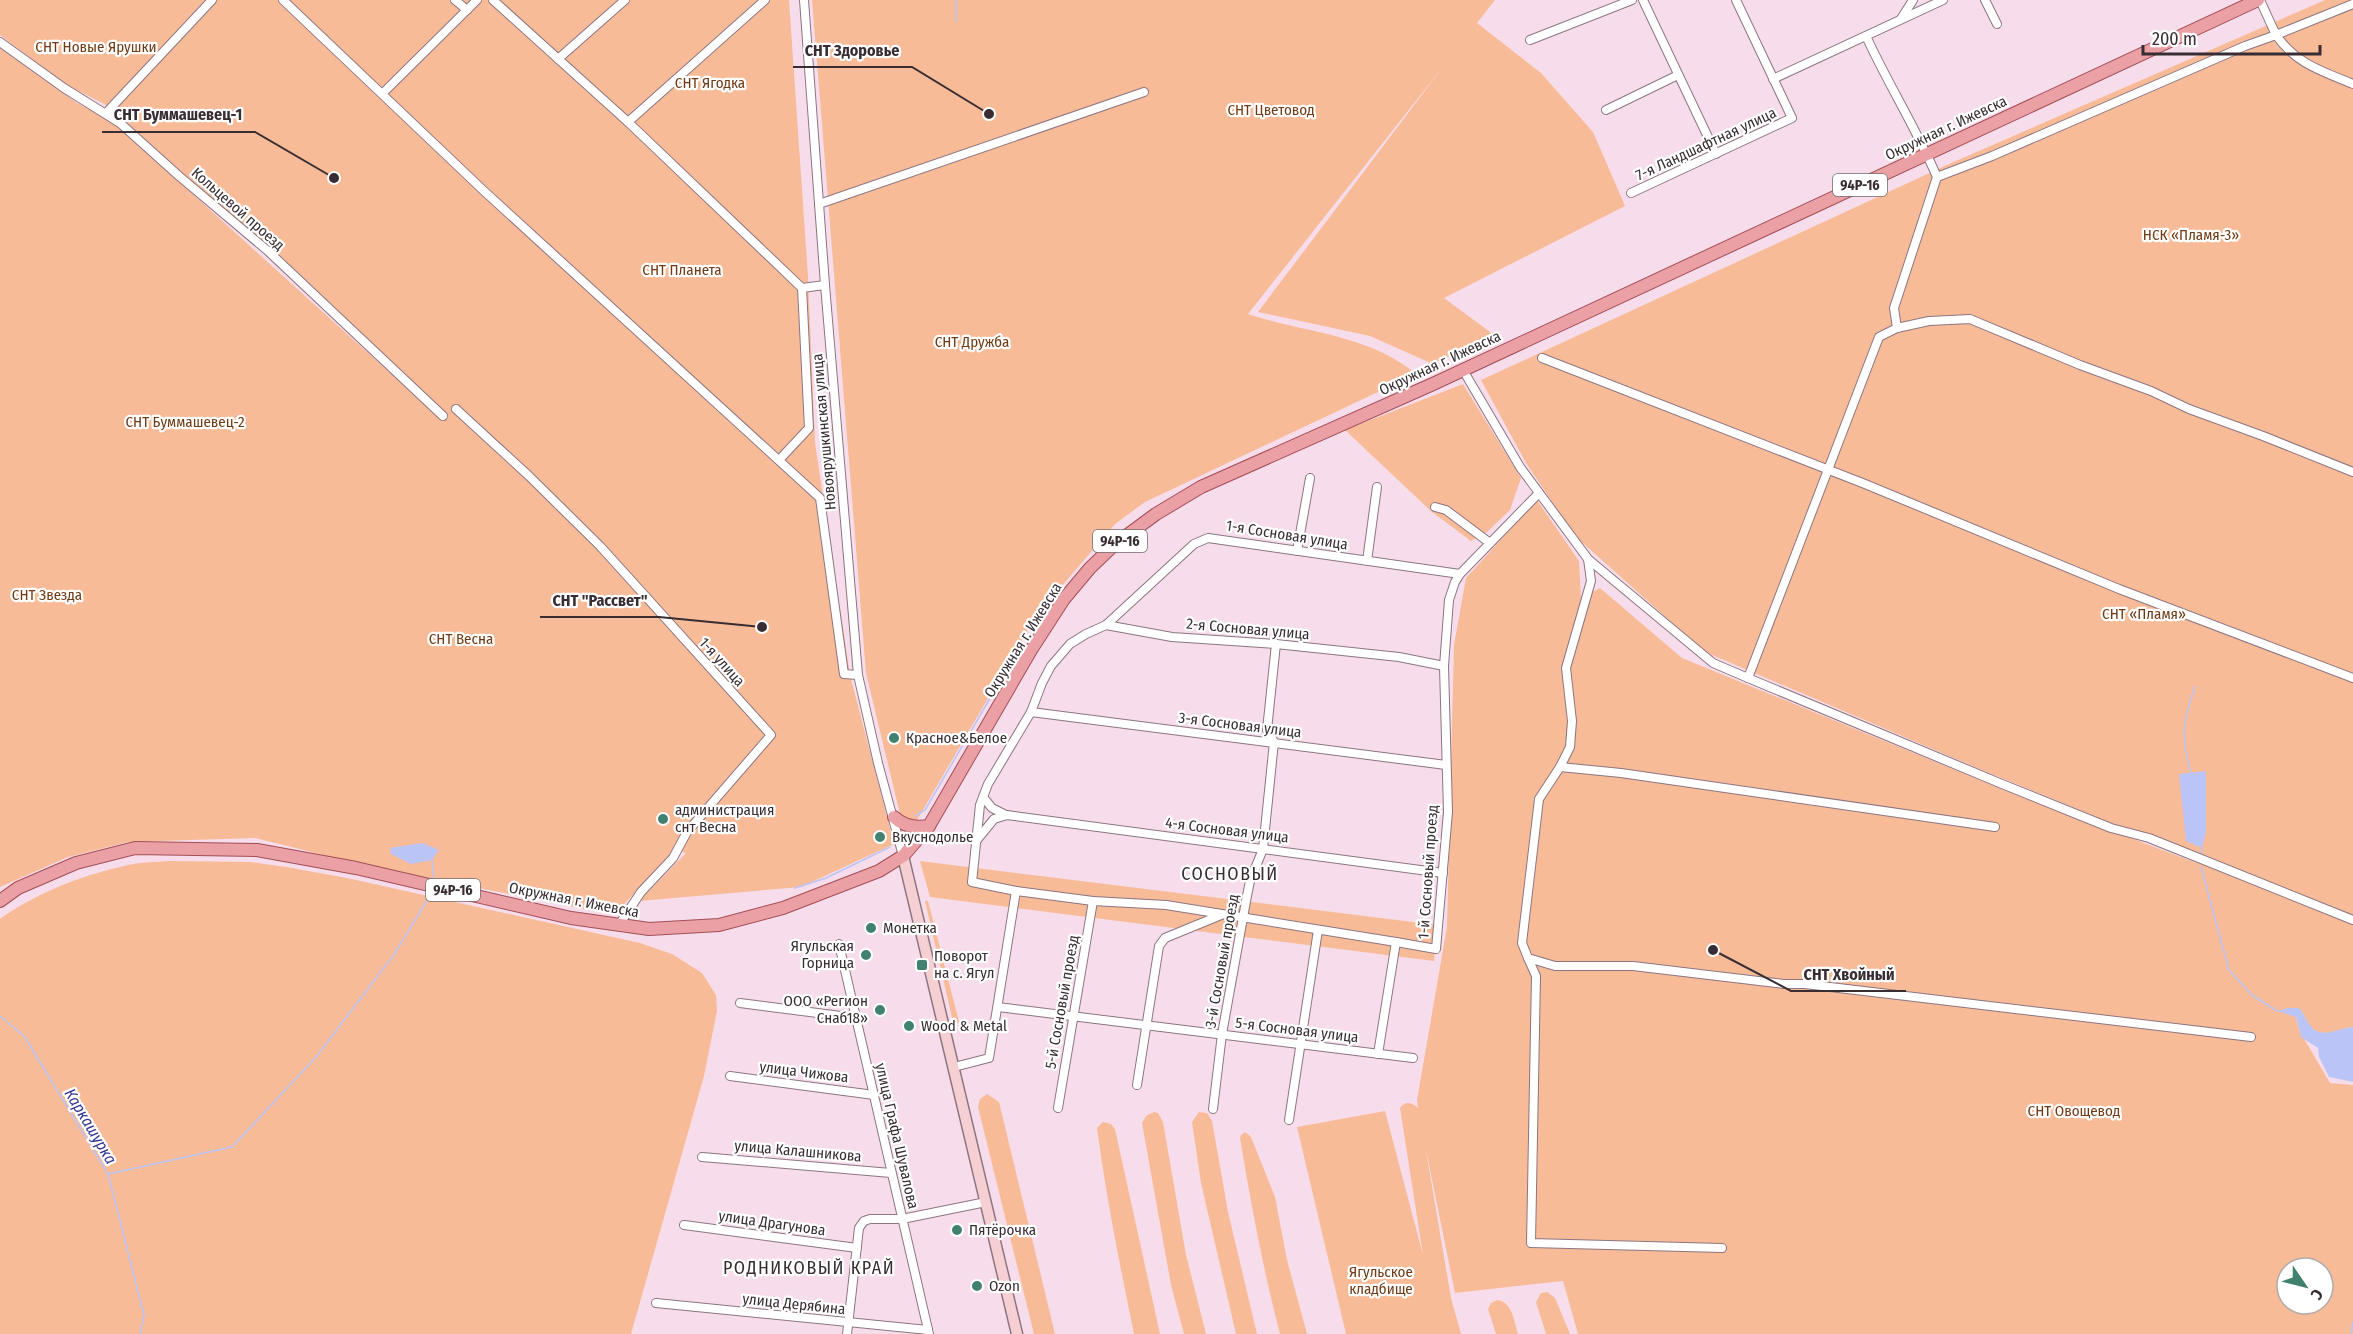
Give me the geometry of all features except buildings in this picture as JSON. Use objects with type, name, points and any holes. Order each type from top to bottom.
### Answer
[{"type":"main road","name":"Окружная г. Ижевска","points":[[0,901],[18,888],[76,863],[135,848],[257,850],[356,868],[571,918],[649,929],[719,925],[783,908],[879,871],[903,856],[929,826],[1031,650],[1064,599],[1090,567],[1113,545],[1156,514],[1201,487],[1463,369],[2259,0]]},
{"type":"main road","points":[[894,817],[917,828],[929,826]]},
{"type":"street","points":[[107,112],[212,0]]},
{"type":"street","points":[[284,0],[484,191],[820,498],[844,674],[858,675]]},
{"type":"street","points":[[455,0],[467,10]]},
{"type":"street","points":[[383,93],[477,0]]},
{"type":"street","points":[[493,0],[628,122],[802,288],[809,428],[779,460]]},
{"type":"street","points":[[558,59],[625,0]]},
{"type":"street","points":[[628,122],[765,0]]},
{"type":"street","name":"Новоярушкинская улица","points":[[804,0],[858,675],[903,856]]},
{"type":"street","points":[[1530,40],[1632,0]]},
{"type":"street","points":[[1643,0],[1716,154]]},
{"type":"street","points":[[1736,0],[1773,79],[1943,0]]},
{"type":"street","points":[[1901,20],[1913,0]]},
{"type":"street","points":[[1985,0],[1997,24]]},
{"type":"street","points":[[2259,0],[2276,35],[2285,48],[2298,60],[2353,84]]},
{"type":"street","points":[[1937,177],[1992,156],[2245,46],[2353,4]]},
{"type":"street","points":[[1866,36],[1886,78],[1912,122],[1937,177],[1894,308],[1897,328]]},
{"type":"street","name":"Кольцевой проезд","points":[[0,42],[64,88],[107,112],[268,251],[443,416]]},
{"type":"street","points":[[1606,110],[1678,75]]},
{"type":"street","name":"7-я Ландшафтная улица","points":[[1631,193],[1792,118],[1773,79]]},
{"type":"street","points":[[819,204],[1144,92]]},
{"type":"street","points":[[802,288],[825,285]]},
{"type":"street","points":[[1748,678],[1879,337],[1897,328],[1929,321],[1970,319],[2080,365],[2151,391],[2189,409],[2353,472]]},
{"type":"street","points":[[1542,358],[1827,469],[2119,589],[2353,678]]},
{"type":"street","points":[[1463,369],[1520,467],[1588,559],[1713,663],[2111,828],[2149,838],[2353,920]]},
{"type":"street","name":"1-я улица","points":[[456,409],[600,546],[771,735],[687,832],[673,858],[641,892],[619,925]]},
{"type":"street","points":[[1297,551],[1310,478]]},
{"type":"street","points":[[1367,561],[1377,487]]},
{"type":"street","points":[[1460,574],[1539,493]]},
{"type":"street","points":[[1435,507],[1446,510],[1490,543]]},
{"type":"street","name":"1-я Сосновая улица","points":[[1106,625],[1201,540],[1216,538],[1460,574]]},
{"type":"street","points":[[1588,559],[1591,581],[1566,668],[1572,721],[1570,747],[1539,800],[1522,943],[1536,976],[1531,1243],[1722,1248]]},
{"type":"street","name":"1-й Сосновый проезд","points":[[1378,1054],[1396,942],[1436,949],[1448,812],[1444,666],[1449,600],[1460,574]]},
{"type":"street","points":[[1106,625],[1078,638],[1060,655],[1042,683],[1031,712],[1000,761],[980,806],[972,882],[1016,891],[1093,901],[1166,905],[1396,942]]},
{"type":"street","name":"2-я Сосновая улица","points":[[1106,625],[1172,637],[1276,644],[1399,657],[1444,666]]},
{"type":"street","name":"3-й Сосновый проезд","points":[[1214,1109],[1222,1034],[1243,918],[1250,881],[1263,849],[1274,742],[1266,730],[1276,644]]},
{"type":"street","name":"3-я Сосновая улица","points":[[1031,712],[1446,765]]},
{"type":"street","points":[[1560,767],[1610,772],[1995,827]]},
{"type":"street","points":[[983,797],[992,808],[1007,815]]},
{"type":"street","points":[[975,842],[993,819],[1007,815]]},
{"type":"street","name":"4-я Сосновая улица","points":[[1007,815],[1443,873]]},
{"type":"street","points":[[903,856],[1017,1334]]},
{"type":"street","points":[[954,1067],[989,1058],[1016,891]]},
{"type":"street","name":"5-й Сосновый проезд","points":[[1058,1108],[1093,901]]},
{"type":"street","points":[[1137,1085],[1161,942],[1165,938],[1222,915]]},
{"type":"street","points":[[1289,1120],[1318,930]]},
{"type":"street","name":"улица Графа Шувалова","points":[[839,944],[929,1332]]},
{"type":"street","points":[[1528,958],[1554,966],[1633,966],[2251,1037]]},
{"type":"street","points":[[740,1003],[856,1017]]},
{"type":"street","name":"5-я Сосновая улица","points":[[998,1007],[1413,1058]]},
{"type":"street","name":"улица Чижова","points":[[730,1076],[874,1095]]},
{"type":"street","name":"улица Калашникова","points":[[702,1157],[891,1173]]},
{"type":"street","points":[[847,1334],[859,1228],[864,1221],[902,1219],[986,1202]]},
{"type":"street","name":"улица Драгунова","points":[[684,1225],[857,1248]]},
{"type":"street","name":"улица Дерябина","points":[[657,1304],[929,1332]]},
{"type":"green space","points":[[0,0],[789,0],[808,277],[815,443],[850,675],[894,844],[801,887],[639,901],[686,853],[675,850],[614,915],[372,867],[255,838],[128,842],[68,857],[0,887],[0,48],[77,103],[112,121],[442,420],[446,416],[106,105],[65,84],[0,35]]},
{"type":"green space","points":[[812,0],[1495,0],[1477,23],[1541,73],[1593,132],[1625,206],[1444,298],[1494,335],[1433,364],[1370,336],[1258,312],[1445,64],[1248,314],[1357,342],[1378,350],[1416,374],[1145,502],[1115,524],[1036,616],[906,839],[866,673]]},
{"type":"green space","points":[[2325,0],[2353,0],[2353,1027],[2318,1032],[2308,1023],[2301,1010],[2279,1011],[2296,1017],[2299,1030],[2330,1083],[2353,1085],[2353,1334],[1578,1334],[1563,1281],[1455,1293],[1425,1145],[1451,1298],[1461,1334],[1346,1334],[1297,1127],[1385,1111],[1423,1255],[1400,1108],[1409,1103],[1418,1108],[1417,1100],[1447,927],[1454,645],[1466,578],[1537,500],[1579,561],[1581,598],[1600,588],[1682,658],[2004,790],[2202,865],[2153,840],[1705,652],[1576,537],[1526,463],[1481,380],[1949,164]]},
{"type":"green space","points":[[1463,384],[1521,478],[1510,510],[1487,532],[1471,541],[1432,512],[1345,430]]},
{"type":"green space","points":[[170,861],[250,862],[347,878],[640,943],[672,954],[702,973],[716,995],[717,1011],[704,1076],[631,1334],[0,1334],[0,919],[43,893],[75,880],[129,865]]},
{"type":"green space","points":[[920,861],[1437,925],[1434,961],[930,897]]},
{"type":"green space","points":[[925,901],[928,901],[959,1022],[954,1026]]},
{"type":"green space","points":[[987,1094],[999,1102],[1055,1334],[1034,1334],[978,1107],[980,1099]]},
{"type":"green space","points":[[1154,1112],[1158,1113],[1163,1122],[1186,1255],[1206,1334],[1184,1334],[1171,1285],[1142,1123],[1146,1116]]},
{"type":"green space","points":[[1199,1112],[1207,1113],[1212,1121],[1228,1212],[1257,1334],[1236,1334],[1201,1183],[1192,1122]]},
{"type":"green space","points":[[1103,1122],[1111,1124],[1115,1129],[1160,1334],[1134,1334],[1097,1128]]},
{"type":"green space","points":[[1245,1132],[1251,1137],[1275,1197],[1287,1260],[1307,1334],[1280,1334],[1244,1163],[1240,1138]]},
{"type":"green space","points":[[1547,1292],[1555,1298],[1570,1334],[1546,1334],[1536,1302],[1541,1293]]},
{"type":"green space","points":[[1497,1300],[1502,1301],[1509,1308],[1518,1334],[1496,1334],[1488,1309],[1491,1303]]},
{"type":"water","points":[[2206,771],[2206,832],[2202,848],[2186,841],[2179,774]]},
{"type":"water","points":[[422,843],[439,850],[432,860],[411,864],[391,854],[390,848]]},
{"type":"water","points":[[2299,1008],[2309,1024],[2319,1032],[2353,1027],[2353,1082],[2329,1077],[2319,1057],[2318,1048],[2301,1037],[2296,1017],[2277,1011]]},
{"type":"waterway","points":[[956,0],[956,21]]},
{"type":"waterway","points":[[915,816],[925,810],[1010,664]]},
{"type":"waterway","points":[[2191,773],[2185,748],[2184,729],[2195,686]]},
{"type":"waterway","points":[[795,888],[826,878],[890,847]]},
{"type":"waterway","points":[[2201,854],[2202,848]]},
{"type":"waterway","points":[[432,860],[434,880]]},
{"type":"waterway","points":[[2201,867],[2229,970],[2252,995],[2277,1011]]},
{"type":"waterway","points":[[108,1174],[232,1147],[316,1057],[393,956],[431,894]]},
{"type":"waterway","name":"Каркашурка","points":[[0,1016],[24,1036],[108,1174],[144,1315],[140,1334]]},
{"type":"waterway","points":[[2351,1334],[2353,1322]]},
{"type":"place","name":"СНТ Здоровье","points":[[989,114]]},
{"type":"place","name":"СНТ Буммашевец-1","points":[[334,178]]},
{"type":"place","name":"СНТ \"Рассвет\"","points":[[762,627]]},
{"type":"place","name":"Красное&Белое","points":[[894,738]]},
{"type":"place","name":"администрация снт Весна","points":[[663,819]]},
{"type":"place","name":"Вкуснодолье","points":[[880,837]]},
{"type":"place","name":"Монетка","points":[[871,928]]},
{"type":"place","name":"СНТ Хвойный","points":[[1713,950]]},
{"type":"place","name":"Ягульская Горница","points":[[866,955]]},
{"type":"place","name":"Поворот на с. Ягул","points":[[922,965]]},
{"type":"place","name":"ООО «Регион Снаб18»","points":[[880,1010]]},
{"type":"place","name":"Wood & Metal","points":[[909,1026]]},
{"type":"place","name":"Пятёрочка","points":[[957,1230]]},
{"type":"place","name":"Ozon","points":[[977,1286]]},
{"type":"district","name":"СОСНОВЫЙ","points":[[1230,874]]},
{"type":"district","name":"РОДНИКОВЫЙ КРАЙ","points":[[809,1268]]},
{"type":"park label","name":"СНТ Новые Ярушки","points":[[96,47]]},
{"type":"park label","name":"СНТ Ягодка","points":[[710,83]]},
{"type":"park label","name":"СНТ Цветовод","points":[[1271,110]]},
{"type":"park label","name":"НСК «Пламя-3»","points":[[2191,235]]},
{"type":"park label","name":"СНТ Планета","points":[[682,270]]},
{"type":"park label","name":"СНТ Дружба","points":[[972,342]]},
{"type":"park label","name":"СНТ Буммашевец-2","points":[[185,422]]},
{"type":"park label","name":"СНТ Звезда","points":[[47,595]]},
{"type":"park label","name":"СНТ «Пламя»","points":[[2144,614]]},
{"type":"park label","name":"СНТ Весна","points":[[461,639]]},
{"type":"park label","name":"СНТ Овощевод","points":[[2074,1111]]},
{"type":"park label","name":"Ягульское кладбище","points":[[1381,1280]]}]
